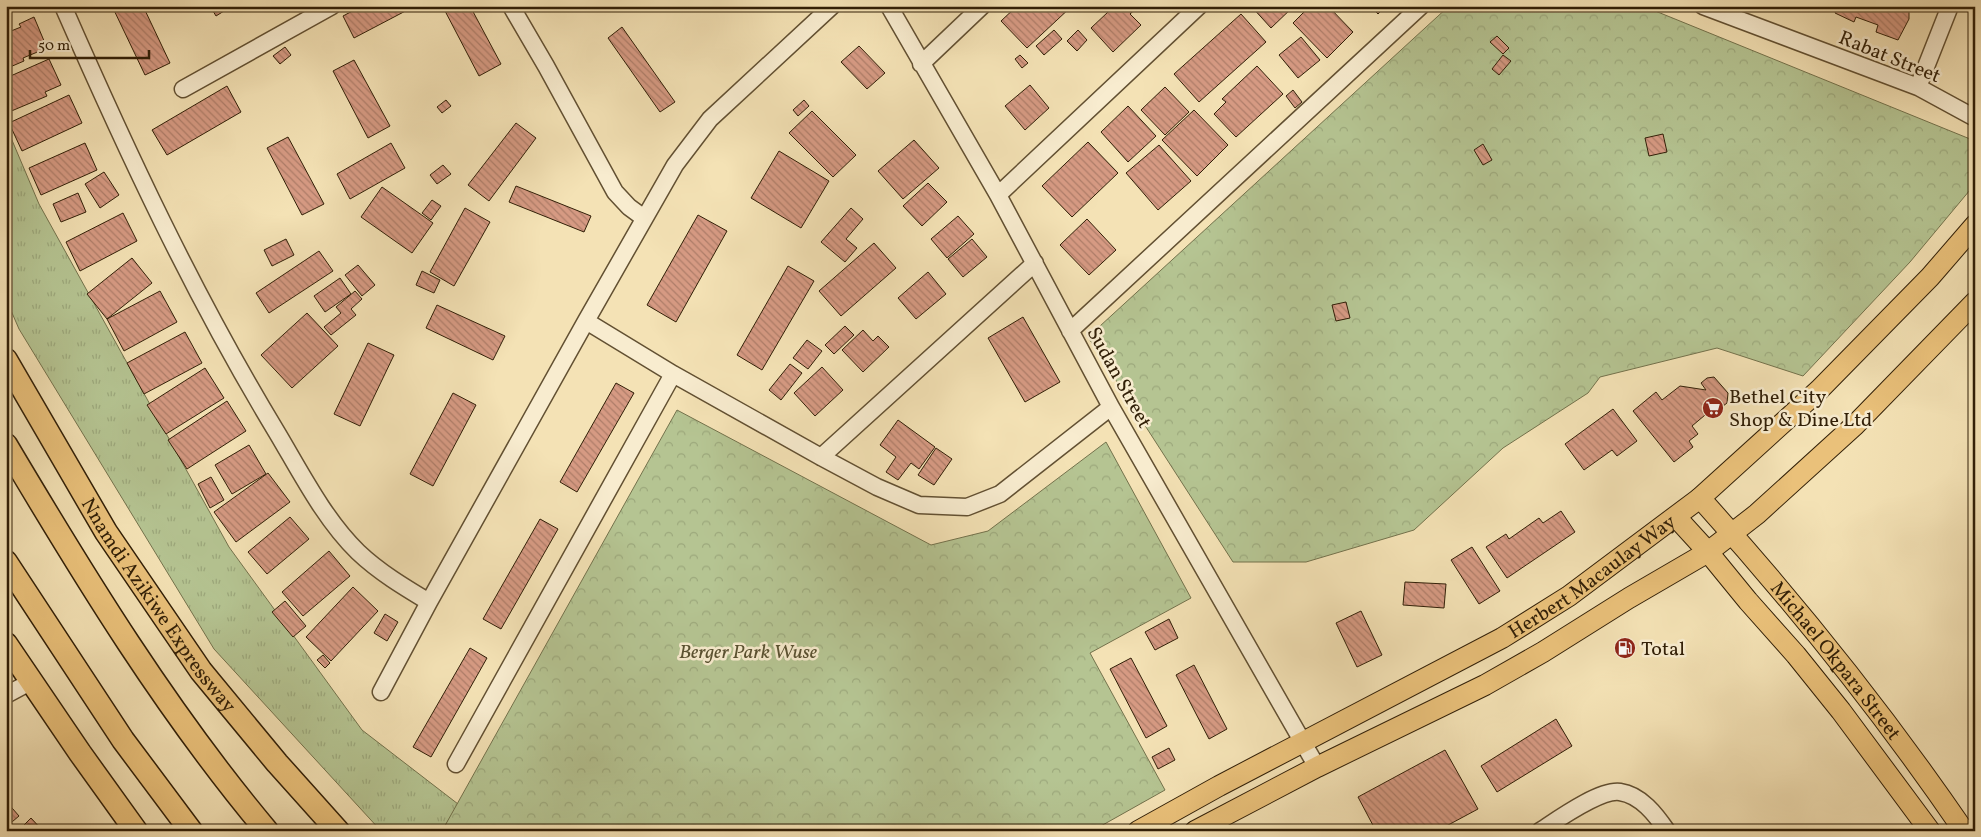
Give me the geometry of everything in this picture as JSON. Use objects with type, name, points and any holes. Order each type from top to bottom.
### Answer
[{"type":"highway","name":"Nnamdi Azikiwe Expressway","points":[[6,360],[106,532],[201,671],[277,763],[338,831]]},
{"type":"highway","points":[[6,445],[73,557],[170,702],[245,805],[267,831]]},
{"type":"highway","points":[[6,562],[123,740],[191,831]]},
{"type":"highway","points":[[6,644],[136,831]]},
{"type":"main road","name":"Herbert Macaulay Way","points":[[1138,831],[1502,638],[1569,596],[1676,518],[1819,390],[1930,277],[1975,225]]},
{"type":"main road","name":"Herbert Macaulay Way","points":[[1195,831],[1317,767],[1484,685],[1543,652],[1629,598],[1708,552],[1757,514],[1855,425],[1973,305]]},
{"type":"main road","name":"Michael Okpara Street","points":[[1700,498],[1844,668],[1900,739],[1964,831]]},
{"type":"main road","name":"Michael Okpara Street","points":[[1676,518],[1708,552],[1841,711],[1930,831]]},
{"type":"street","points":[[63,6],[123,143],[174,250],[244,379],[298,468],[329,517],[358,552],[386,575],[429,602]]},
{"type":"street","points":[[183,89],[332,6]]},
{"type":"street","points":[[511,6],[615,192],[628,207],[644,218]]},
{"type":"street","points":[[381,692],[429,602],[675,165],[710,120],[832,6]]},
{"type":"street","name":"Sudan Street","points":[[889,6],[998,195],[1112,407],[1317,767]]},
{"type":"street","points":[[921,64],[982,6]]},
{"type":"street","points":[[998,195],[1199,6]]},
{"type":"street","points":[[1070,331],[1421,6]]},
{"type":"street","name":"Rabat Street","points":[[1702,6],[1918,87],[1975,118]]},
{"type":"street","points":[[1918,87],[1950,6]]},
{"type":"street","points":[[821,457],[1035,263]]},
{"type":"street","points":[[586,321],[673,374],[877,488],[919,505],[967,507],[1000,494],[1112,407]]},
{"type":"street","points":[[456,764],[673,374]]},
{"type":"street","points":[[6,695],[32,682]]},
{"type":"street","points":[[1540,831],[1593,798],[1619,791],[1638,799],[1655,814],[1667,831]]},
{"type":"green space","points":[[1449,6],[1643,6],[1975,141],[1975,184],[1910,262],[1803,376],[1717,348],[1600,377],[1588,393],[1503,448],[1414,530],[1306,562],[1233,562],[1088,337]]},
{"type":"green space","points":[[6,126],[39,204],[229,547],[362,730],[458,804],[442,831],[381,831],[214,649],[19,329],[6,299]]},
{"type":"green space","name":"Berger Park Wuse","points":[[677,410],[931,545],[988,531],[1106,442],[1191,598],[1090,653],[1165,790],[1092,831],[442,831]]},
{"type":"building","points":[[112,6],[143,6],[170,63],[145,75]]},
{"type":"building","points":[[210,6],[232,6],[216,16]]},
{"type":"building","points":[[362,6],[415,6],[354,38],[343,16]]},
{"type":"building","points":[[450,6],[470,6],[501,64],[479,76],[444,9]]},
{"type":"building","points":[[1017,6],[1072,6],[1027,48],[1001,21]]},
{"type":"building","points":[[1102,6],[1139,6],[1130,14],[1141,25],[1113,52],[1091,28],[1108,12]]},
{"type":"building","points":[[1251,6],[1294,6],[1271,28]]},
{"type":"building","points":[[1310,6],[1315,6],[1319,10],[1323,6],[1328,6],[1353,32],[1327,58],[1293,23]]},
{"type":"building","points":[[1370,6],[1386,6],[1378,14]]},
{"type":"building","points":[[1838,6],[1905,6],[1909,8],[1909,19],[1898,40],[1876,32],[1878,25],[1856,17],[1854,22],[1835,13]]},
{"type":"building","points":[[1241,14],[1266,42],[1199,102],[1174,74]]},
{"type":"building","points":[[34,17],[47,48],[23,58],[24,61],[10,67],[6,59],[6,33],[21,27],[19,24]]},
{"type":"building","points":[[622,27],[675,102],[660,112],[608,38]]},
{"type":"building","points":[[1054,30],[1062,39],[1044,55],[1036,46]]},
{"type":"building","points":[[1078,30],[1087,40],[1077,51],[1067,41]]},
{"type":"building","points":[[1497,36],[1509,48],[1503,54],[1490,42]]},
{"type":"building","points":[[1301,37],[1320,60],[1298,78],[1279,55]]},
{"type":"building","points":[[859,46],[885,73],[867,89],[841,62]]},
{"type":"building","points":[[285,47],[291,55],[280,64],[273,56]]},
{"type":"building","points":[[1020,55],[1028,63],[1022,68],[1015,59]]},
{"type":"building","points":[[1503,55],[1511,61],[1499,75],[1492,69]]},
{"type":"building","points":[[49,59],[61,85],[45,92],[47,96],[9,112],[6,105],[6,78]]},
{"type":"building","points":[[354,60],[390,126],[368,138],[333,71]]},
{"type":"building","points":[[1257,66],[1283,94],[1236,137],[1214,114],[1226,102],[1222,99]]},
{"type":"building","points":[[1030,85],[1049,108],[1025,130],[1005,106]]},
{"type":"building","points":[[227,86],[241,112],[167,155],[152,130]]},
{"type":"building","points":[[1165,87],[1189,112],[1165,135],[1141,110]]},
{"type":"building","points":[[1293,90],[1302,102],[1295,108],[1286,96]]},
{"type":"building","points":[[69,95],[82,123],[22,151],[9,123]]},
{"type":"building","points":[[446,100],[451,106],[442,113],[437,107]]},
{"type":"building","points":[[804,100],[809,106],[798,116],[793,110]]},
{"type":"building","points":[[1128,106],[1156,136],[1128,162],[1101,132]]},
{"type":"building","points":[[1194,110],[1228,145],[1197,176],[1162,140]]},
{"type":"building","points":[[812,111],[856,155],[833,177],[789,133]]},
{"type":"building","points":[[516,123],[536,138],[489,201],[468,185]]},
{"type":"building","points":[[1663,134],[1667,152],[1649,156],[1645,138]]},
{"type":"building","points":[[288,137],[324,204],[302,215],[267,148]]},
{"type":"building","points":[[914,140],[939,168],[903,199],[878,171]]},
{"type":"building","points":[[1088,142],[1118,173],[1072,217],[1042,186]]},
{"type":"building","points":[[85,143],[97,170],[41,195],[29,168]]},
{"type":"building","points":[[391,143],[405,168],[350,199],[337,174]]},
{"type":"building","points":[[1483,144],[1492,160],[1483,165],[1474,150]]},
{"type":"building","points":[[1159,145],[1191,181],[1158,210],[1126,173]]},
{"type":"building","points":[[779,151],[829,181],[801,228],[751,198]]},
{"type":"building","points":[[443,165],[451,174],[437,184],[430,175]]},
{"type":"building","points":[[104,172],[119,195],[100,208],[85,184]]},
{"type":"building","points":[[928,183],[947,202],[922,226],[903,206]]},
{"type":"building","points":[[516,186],[591,216],[584,232],[509,202]]},
{"type":"building","points":[[382,187],[433,223],[412,253],[361,217]]},
{"type":"building","points":[[78,193],[86,212],[61,222],[53,204]]},
{"type":"building","points":[[432,200],[441,206],[431,220],[422,213]]},
{"type":"building","points":[[465,208],[490,222],[454,286],[430,272]]},
{"type":"building","points":[[851,208],[863,219],[846,239],[857,248],[845,262],[821,242]]},
{"type":"building","points":[[123,213],[137,241],[80,271],[66,242]]},
{"type":"building","points":[[698,215],[727,231],[676,322],[647,305]]},
{"type":"building","points":[[958,216],[974,234],[947,258],[931,239]]},
{"type":"building","points":[[1087,219],[1116,250],[1089,275],[1060,245]]},
{"type":"building","points":[[286,239],[294,255],[272,266],[264,250]]},
{"type":"building","points":[[972,239],[987,257],[963,277],[948,259]]},
{"type":"building","points":[[874,243],[896,268],[841,316],[819,291]]},
{"type":"building","points":[[319,251],[333,271],[269,313],[256,293]]},
{"type":"building","points":[[132,258],[152,283],[107,319],[87,294]]},
{"type":"building","points":[[358,265],[375,285],[362,296],[345,275]]},
{"type":"building","points":[[788,266],[814,281],[762,370],[737,355]]},
{"type":"building","points":[[422,271],[440,280],[434,293],[416,285]]},
{"type":"building","points":[[928,272],[946,294],[916,319],[898,298]]},
{"type":"building","points":[[340,278],[351,294],[325,312],[314,296]]},
{"type":"building","points":[[160,291],[177,322],[124,351],[107,319]]},
{"type":"building","points":[[355,291],[362,299],[351,309],[356,315],[331,335],[324,327],[341,313],[336,307]]},
{"type":"building","points":[[1346,302],[1350,318],[1336,321],[1332,305]]},
{"type":"building","points":[[437,305],[505,336],[493,360],[426,328]]},
{"type":"building","points":[[307,313],[338,346],[292,388],[261,355]]},
{"type":"building","points":[[1023,317],[1060,382],[1025,402],[988,338]]},
{"type":"building","points":[[845,326],[854,335],[834,354],[825,345]]},
{"type":"building","points":[[863,330],[873,341],[878,336],[889,347],[863,372],[842,350]]},
{"type":"building","points":[[185,332],[202,363],[144,394],[127,363]]},
{"type":"building","points":[[807,340],[822,351],[808,369],[793,358]]},
{"type":"building","points":[[368,343],[394,355],[360,426],[334,414]]},
{"type":"building","points":[[790,364],[802,373],[781,400],[769,390]]},
{"type":"building","points":[[822,367],[843,390],[815,416],[794,393]]},
{"type":"building","points":[[205,368],[224,398],[166,434],[147,405]]},
{"type":"building","points":[[1714,377],[1728,393],[1727,403],[1714,413],[1711,410],[1692,426],[1698,434],[1689,441],[1693,447],[1674,462],[1633,411],[1656,392],[1662,400],[1680,386],[1706,390],[1701,383],[1707,378]]},
{"type":"building","points":[[616,383],[634,393],[577,492],[560,482]]},
{"type":"building","points":[[453,393],[476,405],[433,486],[410,474]]},
{"type":"building","points":[[227,401],[246,431],[187,469],[168,440]]},
{"type":"building","points":[[1613,409],[1637,441],[1617,456],[1612,450],[1584,470],[1565,444]]},
{"type":"building","points":[[898,420],[935,447],[919,469],[911,463],[898,480],[886,472],[896,457],[880,445]]},
{"type":"building","points":[[249,445],[266,474],[232,494],[215,465]]},
{"type":"building","points":[[936,448],[952,459],[934,485],[918,475]]},
{"type":"building","points":[[268,473],[290,502],[236,542],[214,512]]},
{"type":"building","points":[[211,477],[224,500],[210,508],[198,484]]},
{"type":"building","points":[[1561,511],[1575,532],[1507,578],[1486,547],[1506,534],[1509,539],[1539,518],[1543,523]]},
{"type":"building","points":[[290,517],[309,539],[267,574],[248,552]]},
{"type":"building","points":[[540,519],[558,529],[501,629],[483,619]]},
{"type":"building","points":[[1472,547],[1500,591],[1479,604],[1451,560]]},
{"type":"building","points":[[329,551],[350,576],[303,616],[282,592]]},
{"type":"building","points":[[1405,582],[1446,584],[1444,608],[1403,605]]},
{"type":"building","points":[[353,587],[378,611],[331,661],[306,637]]},
{"type":"building","points":[[285,601],[306,626],[293,637],[272,612]]},
{"type":"building","points":[[1361,611],[1382,655],[1357,667],[1336,623]]},
{"type":"building","points":[[385,614],[398,622],[387,641],[374,633]]},
{"type":"building","points":[[1169,619],[1178,638],[1155,650],[1145,632]]},
{"type":"building","points":[[470,648],[487,658],[431,757],[413,747]]},
{"type":"building","points":[[323,655],[330,663],[325,668],[317,660]]},
{"type":"building","points":[[1131,658],[1167,726],[1146,738],[1110,669]]},
{"type":"building","points":[[1194,665],[1227,729],[1209,739],[1176,675]]},
{"type":"building","points":[[1556,719],[1572,746],[1497,792],[1481,766]]},
{"type":"building","points":[[1169,748],[1175,760],[1158,769],[1152,757]]},
{"type":"building","points":[[1445,750],[1478,809],[1437,831],[1376,831],[1358,797]]},
{"type":"building","points":[[6,801],[19,816],[6,827]]},
{"type":"building","points":[[31,818],[43,831],[18,831]]},
{"type":"place","name":"Bethel City Shop & Dine Ltd","points":[[1713,408]]},
{"type":"place","name":"Total","points":[[1625,648]]}]
